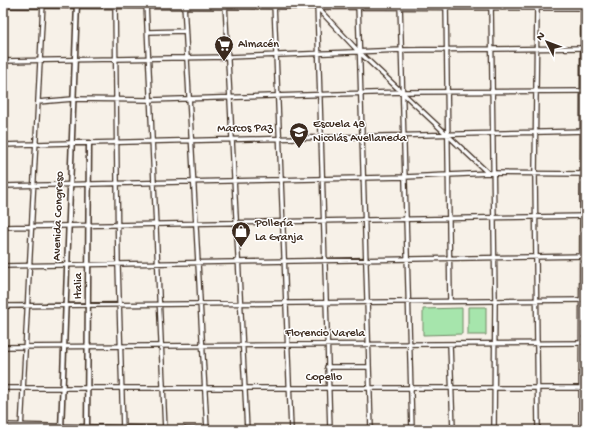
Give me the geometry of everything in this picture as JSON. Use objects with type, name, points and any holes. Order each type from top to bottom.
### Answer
[{"type":"street","points":[[274,3],[290,430]]},
{"type":"street","points":[[313,3],[359,52],[488,173]]},
{"type":"street","points":[[317,3],[330,430]]},
{"type":"street","points":[[358,3],[371,430]]},
{"type":"street","points":[[400,3],[412,430]]},
{"type":"street","points":[[446,3],[450,301]]},
{"type":"street","points":[[21,430],[43,5]]},
{"type":"street","name":"Avenida Congreso","points":[[61,428],[77,5]]},
{"type":"street","points":[[115,5],[117,184],[119,225],[118,265],[123,429]]},
{"type":"street","points":[[146,5],[165,430]]},
{"type":"street","points":[[184,5],[207,430]]},
{"type":"street","points":[[225,5],[247,430]]},
{"type":"street","points":[[3,6],[225,5],[274,8],[446,8],[491,5],[537,7],[584,6],[584,216],[581,256],[581,430]]},
{"type":"street","points":[[491,5],[495,258],[494,430]]},
{"type":"street","points":[[537,7],[538,49],[535,174],[537,218],[538,430]]},
{"type":"street","points":[[148,32],[185,31]]},
{"type":"street","points":[[3,61],[228,57],[402,50],[446,51],[584,48]]},
{"type":"street","points":[[38,102],[73,99],[150,100],[403,92],[584,91]]},
{"type":"street","name":"Marcos Paz","points":[[71,143],[584,131]]},
{"type":"street","points":[[3,145],[71,143]]},
{"type":"street","name":"Italia","points":[[88,429],[90,265],[89,143]]},
{"type":"street","points":[[3,186],[405,177],[488,173],[584,174]]},
{"type":"street","points":[[3,227],[584,216]]},
{"type":"street","points":[[3,266],[198,264],[586,256]]},
{"type":"street","points":[[3,306],[200,305],[367,301],[586,300]]},
{"type":"street","name":"Florencio Varela","points":[[3,347],[327,344],[586,344]]},
{"type":"street","points":[[450,344],[453,430]]},
{"type":"street","points":[[327,368],[369,367]]},
{"type":"street","name":"Copello","points":[[3,388],[586,388]]},
{"type":"street","points":[[3,425],[88,429],[232,430]]},
{"type":"green space","points":[[468,307],[486,307],[486,335],[468,335]]},
{"type":"green space","points":[[462,308],[462,334],[423,335],[423,309]]},
{"type":"place","name":"Almacén","points":[[224,62]]},
{"type":"place","name":"Escuela 48 Nicolás Avellaneda","points":[[299,149]]},
{"type":"place","name":"Pollería La Granja","points":[[241,248]]}]
